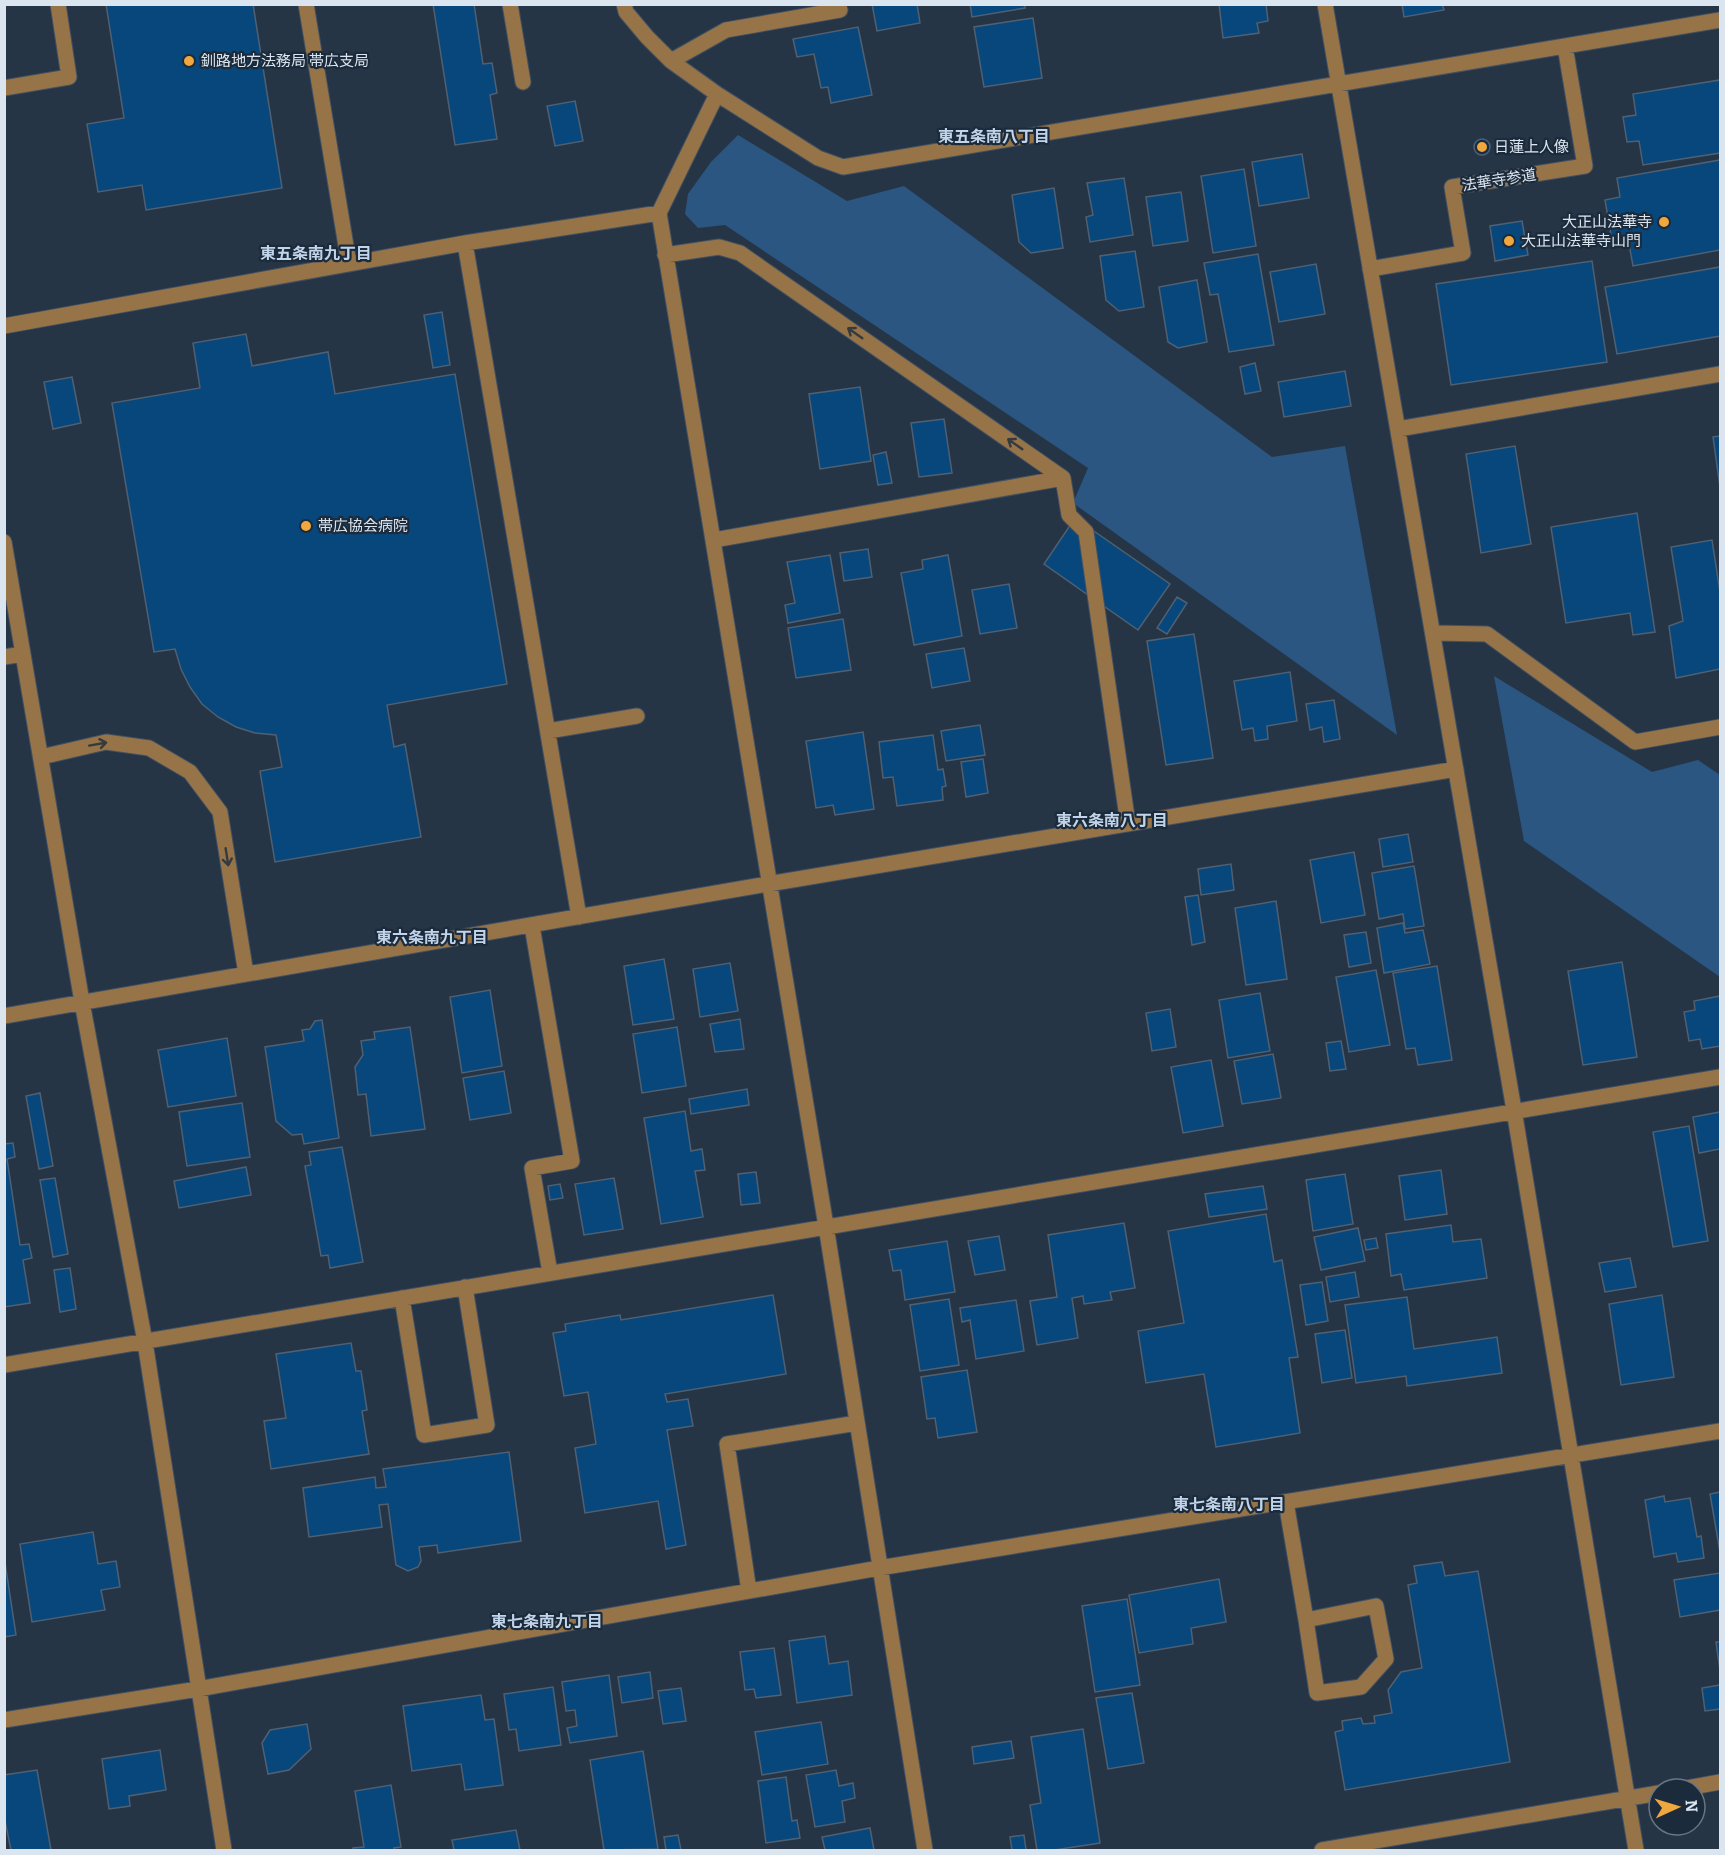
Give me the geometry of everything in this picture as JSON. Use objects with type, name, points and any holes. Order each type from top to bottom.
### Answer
[{"type":"street","points":[[4,88],[69,78],[58,4]]},
{"type":"street","points":[[306,4],[349,264]]},
{"type":"street","points":[[510,4],[523,82]]},
{"type":"street","points":[[624,4],[626,12],[640,29],[671,61],[717,94],[818,158],[843,167],[1720,20]]},
{"type":"street","points":[[1325,4],[1514,1110],[1636,1851]]},
{"type":"street","points":[[671,61],[726,30],[840,10]]},
{"type":"street","name":"法華寺参道","points":[[1370,270],[1463,253],[1452,187],[1585,166],[1565,46]]},
{"type":"street","points":[[717,94],[659,213],[826,1226],[925,1851]]},
{"type":"street","points":[[4,326],[465,243],[659,213]]},
{"type":"street","points":[[465,243],[579,918]]},
{"type":"street","points":[[665,255],[719,247],[740,253],[1063,477],[1069,514],[1086,532],[1128,824]]},
{"type":"street","points":[[1398,429],[1720,374]]},
{"type":"street","points":[[714,540],[1063,477]]},
{"type":"street","points":[[4,542],[82,1002],[145,1342],[224,1851]]},
{"type":"street","points":[[1433,633],[1486,634],[1635,742],[1720,727]]},
{"type":"street","points":[[4,657],[23,654]]},
{"type":"street","points":[[548,731],[637,716]]},
{"type":"street","points":[[41,757],[106,742],[149,748],[190,772],[220,812],[246,974]]},
{"type":"street","points":[[4,1016],[768,884],[1456,769]]},
{"type":"street","points":[[532,926],[572,1161],[532,1168],[550,1273]]},
{"type":"street","points":[[4,1365],[1720,1077]]},
{"type":"street","points":[[402,1298],[424,1435],[487,1425],[465,1287]]},
{"type":"street","points":[[749,1591],[727,1444],[857,1424]]},
{"type":"street","points":[[4,1720],[198,1689],[879,1568],[1720,1431]]},
{"type":"street","points":[[1286,1502],[1317,1693],[1361,1687],[1386,1659],[1376,1606],[1306,1620]]},
{"type":"street","points":[[1322,1851],[1647,1795]]},
{"type":"shaded area","points":[[738,135],[847,201],[904,186],[1272,457],[1345,446],[1397,735],[1073,503],[1088,468],[725,225],[698,228],[685,214],[688,194],[711,162]]},
{"type":"shaded area","points":[[1494,676],[1652,772],[1698,760],[1720,775],[1720,977],[1524,841]]},
{"type":"building","name":"釧路地方法務局 帯広支局","points":[[106,4],[253,4],[282,188],[146,210],[142,185],[98,192],[87,124],[124,118]]},
{"type":"building","points":[[433,4],[474,4],[483,64],[492,63],[497,93],[490,95],[497,139],[455,145]]},
{"type":"building","points":[[872,4],[917,4],[920,23],[877,31]]},
{"type":"building","points":[[970,4],[1025,4],[1025,8],[972,17]]},
{"type":"building","points":[[1219,4],[1266,4],[1268,21],[1257,23],[1259,33],[1223,38]]},
{"type":"building","points":[[1402,4],[1442,4],[1444,10],[1404,17]]},
{"type":"building","points":[[1033,18],[1042,78],[984,87],[974,27]]},
{"type":"building","points":[[858,27],[872,95],[831,103],[828,87],[821,88],[814,54],[797,57],[793,39]]},
{"type":"building","points":[[1720,80],[1720,153],[1643,165],[1639,141],[1627,142],[1623,117],[1636,115],[1633,94]]},
{"type":"building","points":[[575,101],[583,141],[555,146],[547,106]]},
{"type":"building","name":"日蓮上人像","points":[[1482,139],[1490,147],[1482,155],[1474,147]]},
{"type":"building","points":[[1302,154],[1309,198],[1259,206],[1252,162]]},
{"type":"building","name":"大正山法華寺","points":[[1720,160],[1720,250],[1633,266],[1629,244],[1613,247],[1605,200],[1620,197],[1617,178]]},
{"type":"building","points":[[1244,169],[1256,246],[1213,253],[1201,176]]},
{"type":"building","points":[[1124,178],[1133,235],[1090,242],[1086,217],[1093,215],[1087,183]]},
{"type":"building","points":[[1054,188],[1063,248],[1031,253],[1019,242],[1012,195]]},
{"type":"building","points":[[1181,192],[1188,241],[1153,246],[1146,197]]},
{"type":"building","name":"大正山法華寺山門","points":[[1522,221],[1528,255],[1495,261],[1490,226]]},
{"type":"building","points":[[1135,251],[1144,307],[1119,311],[1106,300],[1100,256]]},
{"type":"building","points":[[1258,254],[1274,345],[1229,352],[1218,294],[1210,295],[1204,263]]},
{"type":"building","points":[[1592,261],[1607,362],[1451,385],[1436,284]]},
{"type":"building","points":[[1316,264],[1325,314],[1279,322],[1270,272]]},
{"type":"building","points":[[1720,267],[1720,336],[1617,354],[1605,287]]},
{"type":"building","points":[[1197,280],[1207,342],[1178,348],[1168,342],[1159,287]]},
{"type":"building","points":[[442,312],[450,365],[433,368],[424,315]]},
{"type":"building","name":"帯広協会病院","points":[[246,334],[252,366],[328,352],[335,394],[455,374],[507,684],[387,705],[394,747],[405,744],[421,837],[275,862],[260,771],[282,767],[276,735],[255,733],[236,727],[218,717],[202,704],[190,687],[175,649],[154,652],[112,403],[200,388],[193,343]]},
{"type":"building","points":[[1255,363],[1261,391],[1245,394],[1240,367]]},
{"type":"building","points":[[1345,371],[1351,406],[1284,417],[1278,382]]},
{"type":"building","points":[[72,377],[81,423],[53,429],[44,382]]},
{"type":"building","points":[[860,387],[871,461],[820,469],[809,394]]},
{"type":"building","points":[[944,419],[952,473],[919,477],[911,423]]},
{"type":"building","points":[[1720,436],[1720,487],[1713,437]]},
{"type":"building","points":[[1515,446],[1531,544],[1481,553],[1466,454]]},
{"type":"building","points":[[886,452],[892,483],[878,485],[873,455]]},
{"type":"building","points":[[1637,513],[1655,632],[1633,635],[1630,613],[1566,623],[1551,527]]},
{"type":"building","points":[[1075,518],[1170,584],[1138,630],[1044,564]]},
{"type":"building","points":[[1712,540],[1720,592],[1720,669],[1676,678],[1669,626],[1683,621],[1671,547]]},
{"type":"building","points":[[868,549],[872,577],[844,581],[840,553]]},
{"type":"building","points":[[830,555],[840,613],[788,623],[785,605],[795,603],[787,562]]},
{"type":"building","points":[[948,555],[962,636],[914,645],[901,573],[923,569],[922,560]]},
{"type":"building","points":[[1009,584],[1017,628],[980,634],[972,590]]},
{"type":"building","points":[[1177,597],[1187,603],[1167,634],[1157,628]]},
{"type":"building","points":[[843,619],[851,670],[796,678],[788,628]]},
{"type":"building","points":[[1194,634],[1213,758],[1166,765],[1147,641]]},
{"type":"building","points":[[964,648],[970,681],[932,688],[926,654]]},
{"type":"building","points":[[1290,672],[1297,721],[1267,726],[1268,739],[1255,741],[1253,728],[1242,730],[1234,681]]},
{"type":"building","points":[[1334,700],[1340,739],[1324,742],[1322,727],[1310,730],[1306,704]]},
{"type":"building","points":[[980,725],[985,755],[946,761],[941,731]]},
{"type":"building","points":[[863,732],[874,809],[835,815],[833,805],[816,808],[806,741]]},
{"type":"building","points":[[933,735],[938,770],[943,769],[946,786],[942,787],[943,800],[897,806],[893,777],[883,778],[879,742]]},
{"type":"building","points":[[983,759],[988,793],[966,797],[961,762]]},
{"type":"building","points":[[1408,834],[1413,862],[1383,867],[1379,839]]},
{"type":"building","points":[[1354,852],[1365,915],[1321,923],[1310,860]]},
{"type":"building","points":[[1231,864],[1234,890],[1201,895],[1198,869]]},
{"type":"building","points":[[1414,866],[1424,926],[1405,929],[1403,914],[1379,919],[1372,873]]},
{"type":"building","points":[[1198,895],[1205,942],[1192,945],[1185,897]]},
{"type":"building","points":[[1276,901],[1287,979],[1246,985],[1235,908]]},
{"type":"building","points":[[1403,923],[1405,933],[1423,930],[1430,964],[1384,973],[1377,928]]},
{"type":"building","points":[[1366,932],[1371,963],[1349,967],[1344,935]]},
{"type":"building","points":[[664,959],[674,1019],[633,1025],[624,966]]},
{"type":"building","points":[[1622,962],[1637,1057],[1583,1065],[1568,971]]},
{"type":"building","points":[[730,963],[738,1011],[700,1017],[693,969]]},
{"type":"building","points":[[1437,966],[1452,1060],[1418,1065],[1415,1048],[1406,1049],[1393,973]]},
{"type":"building","points":[[1376,970],[1390,1045],[1349,1052],[1336,977]]},
{"type":"building","points":[[490,990],[502,1066],[462,1073],[450,997]]},
{"type":"building","points":[[1260,993],[1270,1051],[1228,1058],[1219,1000]]},
{"type":"building","points":[[1720,996],[1720,1046],[1702,1049],[1700,1039],[1689,1041],[1684,1012],[1695,1010],[1694,1001]]},
{"type":"building","points":[[1170,1009],[1176,1047],[1152,1051],[1146,1013]]},
{"type":"building","points":[[740,1019],[744,1049],[715,1052],[710,1024]]},
{"type":"building","points":[[322,1020],[339,1138],[304,1144],[302,1134],[292,1135],[276,1121],[265,1047],[304,1041],[302,1030],[310,1029],[315,1021]]},
{"type":"building","points":[[410,1027],[425,1129],[371,1136],[366,1094],[358,1095],[355,1067],[363,1055],[361,1041],[375,1039],[374,1032]]},
{"type":"building","points":[[677,1027],[686,1086],[642,1093],[633,1034]]},
{"type":"building","points":[[227,1038],[236,1096],[168,1107],[158,1050]]},
{"type":"building","points":[[1341,1041],[1346,1069],[1330,1071],[1326,1043]]},
{"type":"building","points":[[1273,1054],[1281,1098],[1242,1104],[1234,1061]]},
{"type":"building","points":[[1211,1060],[1223,1126],[1183,1133],[1171,1067]]},
{"type":"building","points":[[504,1071],[511,1113],[470,1120],[463,1078]]},
{"type":"building","points":[[747,1089],[749,1105],[691,1114],[689,1099]]},
{"type":"building","points":[[40,1093],[53,1166],[39,1169],[26,1096]]},
{"type":"building","points":[[242,1103],[250,1157],[187,1166],[179,1112]]},
{"type":"building","points":[[685,1111],[691,1151],[702,1149],[705,1170],[695,1171],[703,1217],[661,1224],[644,1118]]},
{"type":"building","points":[[1720,1112],[1720,1149],[1699,1153],[1693,1117]]},
{"type":"building","points":[[1689,1126],[1708,1241],[1673,1247],[1653,1132]]},
{"type":"building","points":[[13,1143],[15,1157],[7,1159],[20,1245],[29,1244],[32,1258],[23,1260],[30,1303],[4,1307],[4,1144]]},
{"type":"building","points":[[342,1147],[363,1262],[330,1268],[328,1255],[321,1256],[305,1166],[311,1165],[309,1152]]},
{"type":"building","points":[[246,1167],[251,1195],[179,1208],[174,1181]]},
{"type":"building","points":[[1441,1170],[1447,1214],[1405,1220],[1399,1176]]},
{"type":"building","points":[[756,1172],[760,1203],[741,1205],[738,1174]]},
{"type":"building","points":[[1345,1174],[1353,1224],[1313,1231],[1306,1180]]},
{"type":"building","points":[[55,1178],[68,1254],[53,1257],[40,1180]]},
{"type":"building","points":[[614,1178],[623,1229],[584,1235],[575,1184]]},
{"type":"building","points":[[560,1184],[563,1198],[550,1200],[548,1186]]},
{"type":"building","points":[[1263,1186],[1267,1209],[1209,1217],[1205,1194]]},
{"type":"building","points":[[1266,1214],[1274,1262],[1282,1260],[1298,1357],[1289,1358],[1300,1433],[1216,1447],[1204,1374],[1146,1383],[1138,1331],[1184,1323],[1168,1231]]},
{"type":"building","points":[[1124,1223],[1135,1288],[1110,1292],[1112,1300],[1084,1304],[1083,1296],[1072,1298],[1078,1338],[1037,1345],[1030,1301],[1057,1297],[1048,1235]]},
{"type":"building","points":[[1451,1225],[1453,1242],[1481,1239],[1487,1278],[1404,1290],[1401,1274],[1391,1276],[1386,1234]]},
{"type":"building","points":[[1358,1228],[1365,1261],[1321,1270],[1314,1237]]},
{"type":"building","points":[[999,1236],[1005,1270],[975,1275],[968,1241]]},
{"type":"building","points":[[1376,1238],[1378,1248],[1366,1250],[1364,1240]]},
{"type":"building","points":[[947,1241],[955,1292],[905,1300],[901,1270],[893,1271],[889,1250]]},
{"type":"building","points":[[1630,1258],[1636,1287],[1605,1292],[1599,1263]]},
{"type":"building","points":[[70,1268],[76,1309],[60,1312],[54,1270]]},
{"type":"building","points":[[1355,1272],[1359,1297],[1330,1302],[1326,1277]]},
{"type":"building","points":[[1322,1282],[1328,1321],[1306,1325],[1300,1285]]},
{"type":"building","points":[[773,1295],[786,1374],[665,1394],[667,1402],[688,1399],[693,1426],[667,1430],[686,1545],[666,1549],[658,1501],[585,1513],[575,1448],[596,1444],[588,1392],[564,1396],[553,1333],[566,1331],[565,1324],[620,1315],[621,1320]]},
{"type":"building","points":[[1662,1295],[1674,1377],[1621,1385],[1609,1304]]},
{"type":"building","points":[[1407,1297],[1414,1349],[1497,1337],[1502,1373],[1407,1386],[1406,1376],[1356,1383],[1345,1305]]},
{"type":"building","points":[[949,1299],[959,1365],[920,1371],[910,1305]]},
{"type":"building","points":[[1016,1300],[1024,1351],[976,1359],[970,1320],[962,1322],[960,1308]]},
{"type":"building","points":[[1345,1330],[1352,1378],[1322,1383],[1315,1334]]},
{"type":"building","points":[[351,1343],[356,1371],[361,1371],[367,1410],[362,1411],[369,1454],[271,1469],[264,1421],[286,1418],[276,1354]]},
{"type":"building","points":[[967,1370],[977,1432],[938,1438],[935,1418],[927,1419],[921,1377]]},
{"type":"building","points":[[509,1452],[521,1541],[438,1553],[437,1545],[419,1547],[421,1561],[418,1567],[408,1571],[396,1565],[388,1504],[379,1505],[382,1527],[309,1537],[303,1488],[375,1477],[376,1488],[386,1487],[383,1469]]},
{"type":"building","points":[[1720,1492],[1720,1552],[1710,1494]]},
{"type":"building","points":[[1664,1496],[1665,1502],[1690,1498],[1697,1537],[1701,1536],[1704,1558],[1678,1562],[1676,1553],[1654,1557],[1645,1500]]},
{"type":"building","points":[[93,1532],[98,1564],[116,1561],[120,1587],[101,1590],[105,1610],[32,1622],[20,1544]]},
{"type":"building","points":[[4,1556],[16,1635],[4,1637]]},
{"type":"building","points":[[1442,1562],[1445,1576],[1478,1571],[1510,1762],[1345,1790],[1335,1732],[1343,1730],[1342,1721],[1361,1718],[1363,1724],[1375,1723],[1374,1716],[1392,1713],[1388,1690],[1401,1672],[1422,1668],[1408,1585],[1417,1583],[1414,1566]]},
{"type":"building","points":[[1720,1573],[1720,1610],[1680,1617],[1674,1580]]},
{"type":"building","points":[[1219,1579],[1226,1622],[1191,1628],[1193,1644],[1139,1653],[1129,1595]]},
{"type":"building","points":[[1127,1599],[1140,1685],[1095,1692],[1082,1606]]},
{"type":"building","points":[[825,1636],[829,1664],[848,1661],[852,1695],[797,1703],[789,1641]]},
{"type":"building","points":[[1716,1642],[1720,1642],[1720,1670]]},
{"type":"building","points":[[774,1648],[781,1695],[756,1698],[754,1689],[745,1690],[740,1652]]},
{"type":"building","points":[[650,1672],[653,1698],[622,1703],[618,1677]]},
{"type":"building","points":[[609,1675],[617,1736],[570,1743],[567,1728],[577,1726],[575,1710],[566,1711],[562,1682]]},
{"type":"building","points":[[1720,1685],[1720,1709],[1705,1711],[1702,1688]]},
{"type":"building","points":[[553,1687],[561,1745],[519,1751],[516,1729],[509,1730],[504,1694]]},
{"type":"building","points":[[681,1688],[686,1721],[663,1724],[658,1691]]},
{"type":"building","points":[[1132,1693],[1144,1763],[1108,1769],[1096,1698]]},
{"type":"building","points":[[481,1695],[485,1720],[494,1719],[503,1785],[465,1790],[461,1764],[412,1771],[403,1706]]},
{"type":"building","points":[[821,1722],[828,1764],[762,1775],[755,1732]]},
{"type":"building","points":[[307,1724],[311,1749],[289,1770],[268,1774],[262,1743],[270,1730]]},
{"type":"building","points":[[1083,1729],[1100,1843],[1054,1850],[1037,1850],[1030,1805],[1041,1803],[1031,1737]]},
{"type":"building","points":[[1011,1741],[1014,1758],[974,1764],[972,1747]]},
{"type":"building","points":[[160,1750],[166,1790],[129,1796],[130,1806],[109,1809],[102,1759]]},
{"type":"building","points":[[643,1751],[658,1849],[604,1850],[590,1760]]},
{"type":"building","points":[[37,1770],[51,1850],[11,1850],[4,1816],[4,1775]]},
{"type":"building","points":[[836,1770],[839,1786],[853,1783],[855,1798],[842,1801],[845,1822],[815,1827],[806,1775]]},
{"type":"building","points":[[786,1777],[792,1821],[797,1820],[800,1838],[766,1843],[758,1781]]},
{"type":"building","points":[[391,1785],[401,1847],[394,1848],[394,1850],[353,1850],[353,1848],[364,1847],[355,1791]]},
{"type":"building","points":[[870,1828],[874,1850],[825,1850],[822,1837]]},
{"type":"building","points":[[516,1830],[520,1850],[454,1850],[452,1840]]},
{"type":"building","points":[[678,1835],[681,1850],[666,1850],[664,1837]]},
{"type":"building","points":[[1024,1835],[1026,1850],[1012,1850],[1010,1837]]},
{"type":"place","name":"釧路地方法務局 帯広支局","points":[[189,61]]},
{"type":"place","name":"日蓮上人像","points":[[1482,147]]},
{"type":"place","name":"大正山法華寺","points":[[1664,222]]},
{"type":"place","name":"大正山法華寺山門","points":[[1509,241]]},
{"type":"place","name":"帯広協会病院","points":[[306,526]]},
{"type":"district","name":"東五条南八丁目","points":[[994,136]]},
{"type":"district","name":"東五条南九丁目","points":[[316,253]]},
{"type":"district","name":"東六条南八丁目","points":[[1112,820]]},
{"type":"district","name":"東六条南九丁目","points":[[432,937]]},
{"type":"district","name":"東七条南八丁目","points":[[1229,1504]]},
{"type":"district","name":"東七条南九丁目","points":[[547,1621]]}]
